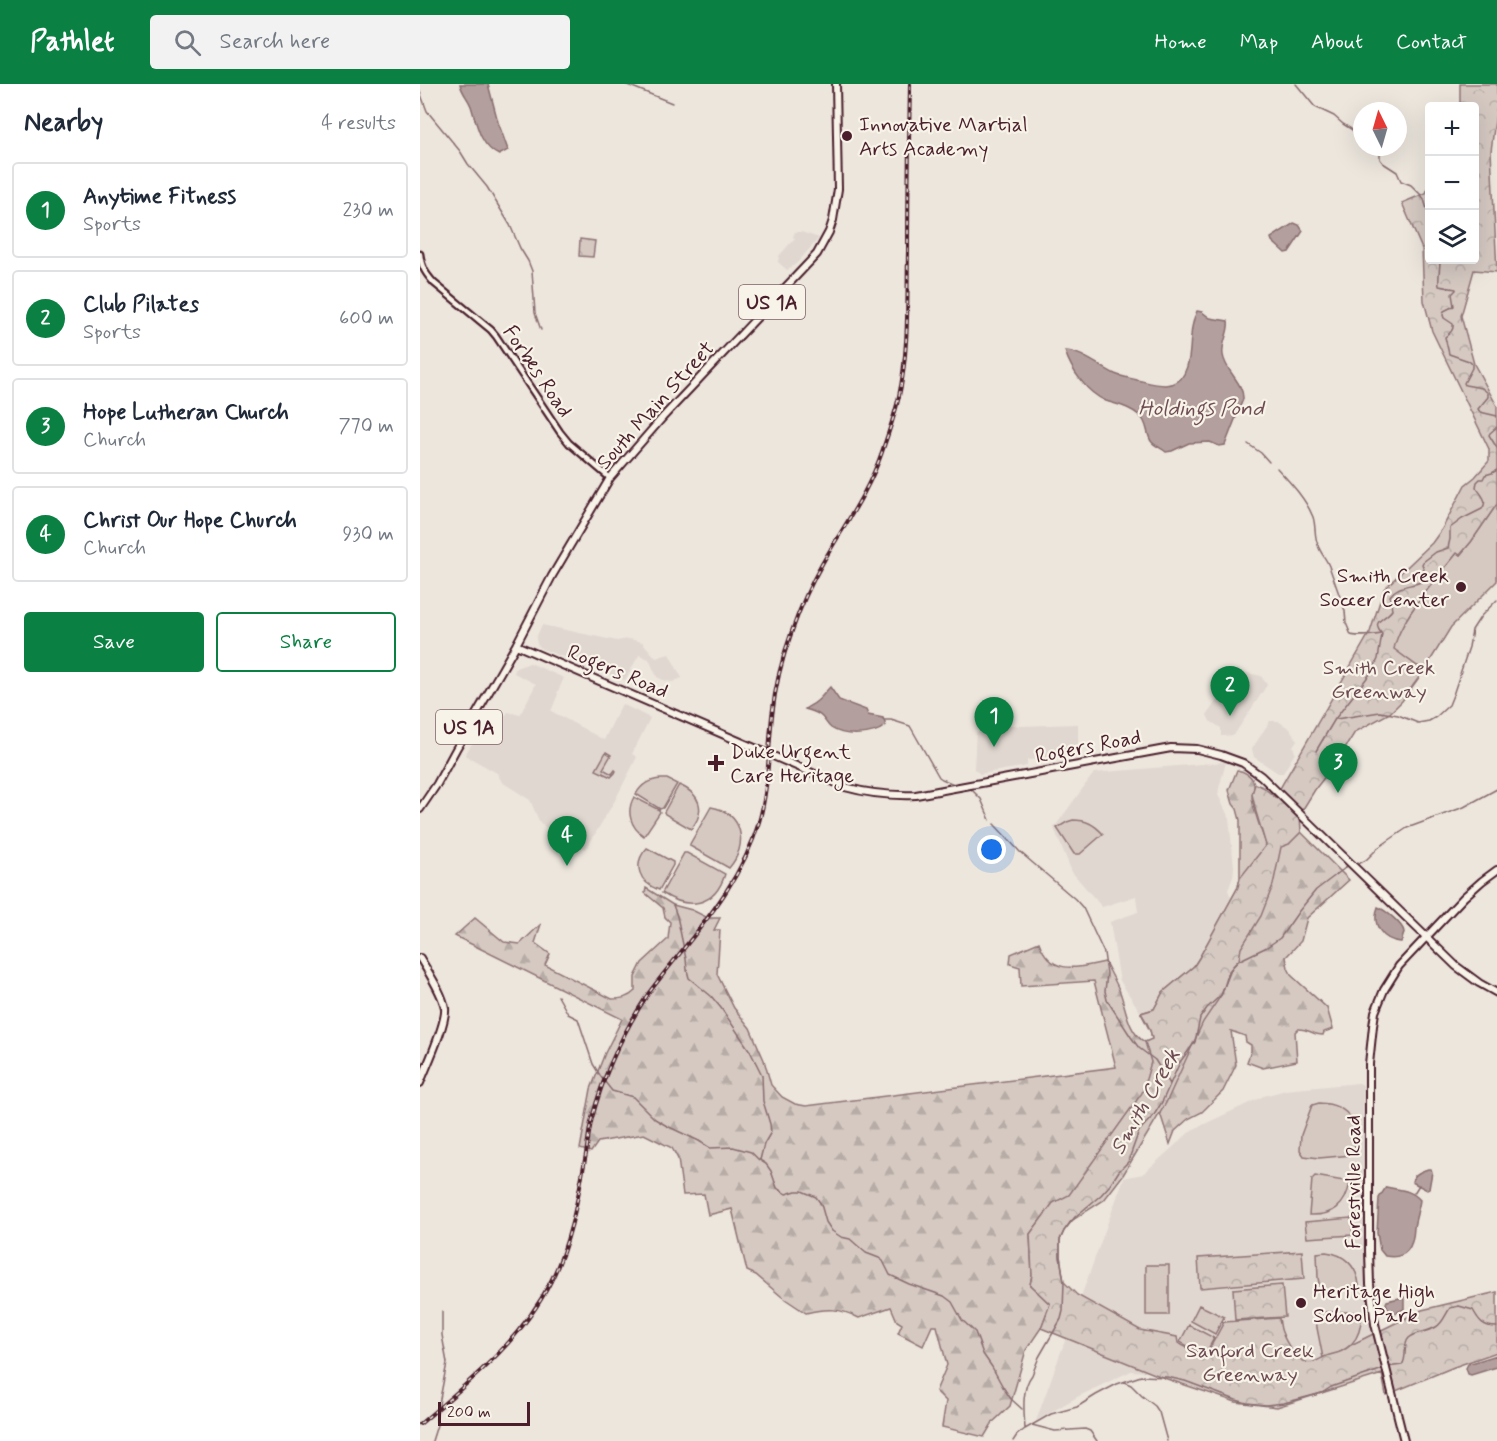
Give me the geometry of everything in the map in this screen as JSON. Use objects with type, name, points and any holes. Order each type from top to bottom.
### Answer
[{"type":"main road","name":"South Main Street","points":[[420,809],[437,784],[516,645],[552,576],[610,478],[663,417],[817,254],[829,232],[838,189],[836,84]]},
{"type":"main road","name":"Rogers Road","points":[[516,645],[845,787],[876,795],[916,795],[1171,748],[1208,751],[1235,760],[1262,776],[1456,966],[1497,993]]},
{"type":"main road","name":"Forestville Road","points":[[1404,1441],[1383,1361],[1372,1306],[1369,1251],[1370,1046],[1375,1012],[1384,990],[1399,966],[1464,897],[1497,870]]},
{"type":"main road","points":[[420,958],[442,1000],[445,1012],[441,1029],[420,1083]]},
{"type":"street","name":"Forbes Road","points":[[420,254],[427,276],[496,336],[569,444],[610,478]]},
{"type":"shaded area","points":[[795,232],[819,238],[797,263],[787,270],[778,262],[779,256],[795,238],[793,237]]},
{"type":"shaded area","points":[[542,625],[617,641],[629,639],[642,642],[656,658],[669,654],[682,678],[672,682],[657,677],[649,659],[639,655],[625,680],[542,649],[537,644],[536,638]]},
{"type":"shaded area","points":[[530,663],[564,678],[551,711],[604,740],[622,704],[650,718],[632,754],[637,757],[586,849],[540,823],[530,800],[502,782],[497,773],[465,755],[485,723],[496,729],[508,712],[520,715],[536,684],[514,673],[516,668]]},
{"type":"shaded area","points":[[1237,669],[1261,676],[1267,685],[1234,735],[1221,736],[1221,728],[1210,721],[1207,715]]},
{"type":"shaded area","points":[[1270,721],[1278,721],[1290,729],[1297,740],[1293,746],[1295,753],[1283,773],[1278,773],[1254,757],[1252,749]]},
{"type":"shaded area","points":[[1003,724],[1022,726],[1078,724],[1078,752],[1071,757],[1027,760],[1027,766],[980,774],[974,769],[976,732],[994,732]]},
{"type":"shaded area","points":[[1226,762],[1218,795],[1229,818],[1234,867],[1228,890],[1231,898],[1194,966],[1163,992],[1154,1010],[1141,1013],[1120,981],[1110,922],[1138,912],[1136,896],[1102,907],[1072,872],[1054,828],[1094,773]]},
{"type":"shaded area","points":[[1359,1083],[1363,1085],[1368,1296],[1372,1326],[1383,1369],[1168,1373],[1131,1371],[1077,1397],[1036,1421],[1124,1178],[1143,1174],[1192,1130],[1264,1096],[1286,1090]]},
{"type":"green space","points":[[1460,84],[1497,84],[1497,105],[1491,151],[1497,272],[1474,270],[1461,316],[1474,364],[1497,406],[1497,504],[1471,542],[1460,555],[1457,553],[1420,599],[1403,625],[1394,649],[1417,666],[1425,669],[1402,701],[1390,713],[1355,732],[1335,764],[1316,788],[1300,814],[1301,832],[1289,844],[1281,847],[1273,885],[1261,916],[1241,948],[1239,960],[1229,971],[1222,994],[1203,1022],[1166,1103],[1123,1175],[1104,1200],[1071,1221],[1064,1231],[1060,1240],[1060,1256],[1064,1282],[1077,1295],[1140,1330],[1177,1337],[1178,1343],[1205,1357],[1224,1322],[1279,1318],[1281,1330],[1291,1350],[1302,1361],[1311,1362],[1340,1352],[1422,1310],[1497,1292],[1497,1352],[1386,1395],[1382,1374],[1277,1407],[1236,1402],[1167,1379],[1041,1328],[1050,1304],[1030,1285],[1032,1275],[1030,1234],[1053,1203],[1069,1195],[1142,1093],[1151,1062],[1145,1042],[1152,1039],[1141,1013],[1154,1009],[1163,992],[1194,966],[1238,887],[1240,878],[1266,845],[1252,794],[1255,784],[1263,787],[1275,797],[1370,632],[1384,589],[1432,543],[1465,485],[1489,461],[1489,449],[1432,331],[1424,301],[1422,249],[1402,203],[1425,193],[1425,264],[1479,264],[1479,102],[1460,102]]},
{"type":"green space","points":[[580,239],[595,241],[593,257],[579,256]]},
{"type":"green space","name":"Smith Creek Soccer Center","points":[[1497,504],[1497,581],[1451,627],[1425,669],[1417,666],[1393,649],[1397,637],[1420,599],[1457,553],[1460,555],[1471,542]]},
{"type":"green space","points":[[606,752],[611,755],[603,769],[612,774],[616,771],[611,777],[596,770]]},
{"type":"green space","points":[[1237,770],[1248,774],[1253,781],[1253,804],[1266,844],[1286,844],[1301,832],[1349,880],[1307,918],[1301,941],[1286,957],[1292,976],[1327,1008],[1333,1029],[1324,1032],[1323,1035],[1298,1029],[1295,1032],[1297,1061],[1263,1068],[1247,1062],[1251,1045],[1246,1042],[1245,1036],[1231,1031],[1236,1065],[1223,1091],[1202,1112],[1188,1119],[1175,1131],[1170,1144],[1160,1113],[1138,1099],[1069,1196],[1053,1203],[1030,1234],[1032,1275],[1030,1285],[1050,1304],[1041,1328],[1026,1350],[1010,1406],[993,1422],[984,1437],[942,1427],[946,1401],[936,1391],[947,1365],[937,1326],[932,1326],[923,1346],[898,1333],[902,1324],[897,1321],[891,1307],[859,1318],[846,1312],[833,1310],[806,1313],[756,1275],[747,1271],[732,1209],[708,1215],[704,1194],[683,1195],[678,1159],[672,1148],[644,1134],[598,1142],[591,1152],[580,1149],[591,1089],[622,1019],[455,936],[475,918],[504,942],[520,944],[541,924],[535,943],[550,954],[545,965],[612,999],[618,999],[627,997],[635,991],[635,977],[642,963],[668,939],[670,922],[665,917],[663,908],[645,893],[646,888],[673,905],[692,910],[708,918],[720,918],[714,930],[720,930],[717,974],[734,1008],[750,1028],[764,1060],[771,1085],[782,1097],[795,1104],[806,1106],[1116,1067],[1094,981],[1021,986],[1020,967],[1010,964],[1011,954],[1039,942],[1044,953],[1058,965],[1075,967],[1105,962],[1120,992],[1128,1020],[1135,1033],[1145,1042],[1152,1040],[1141,1013],[1154,1009],[1163,992],[1194,966],[1238,887],[1240,820],[1229,790]]},
{"type":"green space","points":[[661,779],[677,784],[663,808],[660,809],[636,794],[646,783]]},
{"type":"green space","points":[[679,785],[692,793],[699,804],[699,816],[691,829],[664,812]]},
{"type":"green space","points":[[634,797],[660,812],[644,836],[635,828],[631,818],[630,808]]},
{"type":"green space","points":[[711,807],[730,815],[740,831],[739,849],[729,868],[690,846]]},
{"type":"green space","points":[[1073,820],[1090,823],[1103,834],[1080,854],[1074,854],[1057,828]]},
{"type":"green space","points":[[647,848],[673,862],[659,890],[647,883],[640,872],[640,860]]},
{"type":"green space","points":[[684,853],[725,874],[715,893],[708,899],[691,903],[681,902],[662,893]]},
{"type":"green space","points":[[1319,1103],[1339,1108],[1351,1119],[1356,1135],[1352,1155],[1319,1158],[1304,1156],[1300,1150],[1301,1135],[1312,1105]]},
{"type":"green space","points":[[1315,1176],[1350,1182],[1342,1203],[1337,1208],[1325,1214],[1309,1215],[1312,1179]]},
{"type":"green space","points":[[1351,1218],[1353,1235],[1307,1238],[1305,1222]]},
{"type":"green space","points":[[1302,1251],[1304,1279],[1200,1288],[1198,1258]]},
{"type":"green space","points":[[1326,1252],[1338,1255],[1348,1262],[1356,1272],[1359,1285],[1334,1291],[1324,1291],[1320,1288],[1317,1253]]},
{"type":"green space","points":[[1146,1265],[1169,1265],[1169,1315],[1146,1315]]},
{"type":"green space","points":[[1282,1285],[1285,1317],[1235,1320],[1233,1289]]},
{"type":"green space","points":[[1199,1305],[1224,1317],[1215,1334],[1191,1321]]},
{"type":"green space","points":[[1319,1312],[1361,1312],[1359,1330],[1352,1343],[1340,1352],[1323,1358],[1317,1328],[1316,1316]]},
{"type":"green space","points":[[1189,1325],[1214,1338],[1205,1355],[1180,1342]]},
{"type":"water","points":[[460,84],[488,84],[508,150],[499,155],[483,141],[471,106]]},
{"type":"water","points":[[1294,223],[1299,225],[1303,231],[1289,252],[1285,253],[1271,238]]},
{"type":"water","name":"Holdings Pond","points":[[1197,311],[1210,318],[1228,321],[1223,346],[1224,361],[1241,388],[1243,399],[1225,445],[1219,446],[1210,442],[1189,443],[1166,452],[1151,441],[1140,416],[1128,408],[1106,401],[1086,387],[1071,366],[1065,351],[1084,356],[1120,376],[1169,385],[1180,380],[1187,367],[1192,327]]},
{"type":"water","points":[[830,687],[839,700],[866,710],[868,715],[883,718],[885,726],[873,732],[843,733],[831,728],[818,714],[805,709],[814,704]]},
{"type":"water","points":[[1378,907],[1401,925],[1404,933],[1401,942],[1389,939],[1380,931],[1376,920]]},
{"type":"water","points":[[1428,1169],[1432,1172],[1427,1190],[1412,1182],[1414,1177]]},
{"type":"water","points":[[1386,1187],[1408,1192],[1420,1200],[1410,1246],[1404,1254],[1393,1257],[1385,1256],[1380,1250],[1377,1233],[1379,1198]]},
{"type":"water","points":[[1404,1297],[1404,1309],[1390,1316],[1387,1301]]},
{"type":"water","points":[[1497,1355],[1497,1367],[1468,1374],[1466,1368],[1468,1364]]},
{"type":"waterway","points":[[625,84],[672,103]]},
{"type":"waterway","points":[[1296,84],[1315,107],[1334,116],[1353,131]]},
{"type":"waterway","points":[[420,92],[427,111],[487,187],[510,225],[532,271],[535,313],[541,330]]},
{"type":"waterway","points":[[1380,156],[1383,163],[1397,172],[1401,181],[1411,185],[1421,195],[1427,210]]},
{"type":"waterway","points":[[1440,264],[1439,286],[1456,289],[1452,294],[1454,306],[1444,311],[1443,315],[1453,324],[1452,330],[1445,337],[1449,354],[1472,364],[1464,383],[1482,388],[1488,393],[1488,397],[1478,409],[1480,412],[1497,416]]},
{"type":"waterway","points":[[1497,427],[1489,435],[1497,448]]},
{"type":"waterway","points":[[1248,444],[1269,462]]},
{"type":"waterway","points":[[1277,468],[1310,510],[1317,542],[1329,566],[1351,635],[1382,634]]},
{"type":"waterway","name":"Smith Creek","points":[[1316,751],[1335,719],[1373,670],[1378,659],[1382,634],[1378,623],[1392,610],[1390,596],[1401,588],[1423,581],[1425,572],[1423,562],[1436,552],[1448,548],[1450,528],[1482,509],[1485,503],[1476,487],[1477,482],[1485,475],[1497,470]]},
{"type":"waterway","points":[[1336,719],[1380,712],[1398,715],[1418,723],[1436,717],[1449,705],[1469,647],[1472,630],[1481,616],[1497,600]]},
{"type":"waterway","points":[[883,720],[910,726],[939,777],[956,785]]},
{"type":"waterway","points":[[970,788],[981,799],[990,820]]},
{"type":"waterway","points":[[1353,864],[1366,860],[1379,847],[1407,828],[1464,807],[1497,789]]},
{"type":"waterway","points":[[994,824],[1020,852],[1083,908],[1104,953],[1107,1000],[1139,1048],[1155,1060],[1170,1084]]},
{"type":"waterway","name":"Smith Creek","points":[[1025,1429],[1026,1387],[1063,1311],[1064,1282],[1060,1240],[1064,1231],[1075,1217],[1101,1195],[1128,1162],[1139,1131],[1154,1115],[1162,1102],[1180,1062],[1195,1042],[1200,1018],[1221,995],[1232,967],[1238,961],[1280,938],[1316,890],[1349,865]]},
{"type":"waterway","points":[[673,905],[689,978],[711,996],[721,1008],[750,1051],[762,1075],[763,1101],[771,1132],[764,1144],[760,1160]]},
{"type":"waterway","points":[[558,996],[568,1014],[578,1019],[593,1064],[612,1091],[633,1097],[655,1119],[710,1148],[733,1147],[751,1152],[766,1164],[777,1188],[786,1194],[802,1191],[816,1197],[832,1231],[841,1237],[850,1239],[866,1253],[883,1261],[890,1275],[944,1296],[952,1302],[962,1320],[975,1332],[983,1354],[1003,1387],[1022,1409]]},
{"type":"waterway","points":[[1414,1193],[1419,1185]]},
{"type":"waterway","points":[[1387,1367],[1402,1365],[1409,1338],[1433,1329],[1442,1321],[1450,1308],[1459,1306],[1473,1310],[1482,1323],[1497,1327]]},
{"type":"waterway","points":[[432,1441],[437,1425],[436,1419],[447,1363],[442,1335],[442,1311]]},
{"type":"waterway","points":[[1013,1441],[1025,1429],[1051,1414],[1077,1407],[1117,1384],[1141,1376],[1167,1377],[1185,1381],[1236,1400],[1266,1405],[1284,1403],[1322,1393],[1331,1387],[1383,1369]]},
{"type":"waterway","points":[[1124,1382],[1131,1385],[1155,1406],[1159,1412],[1167,1441]]},
{"type":"waterway","points":[[1032,1425],[1055,1431],[1085,1429],[1090,1431],[1097,1441]]},
{"type":"railway","points":[[420,1424],[493,1359],[510,1341],[539,1302],[558,1266],[569,1235],[592,1118],[615,1053],[648,994],[726,892],[750,847],[762,809],[775,694],[788,641],[813,580],[862,496],[876,467],[899,396],[907,324],[910,84]]},
{"type":"place","name":"Innovative Martial Arts Academy","points":[[847,136]]},
{"type":"place","name":"Smith Creek Soccer Center","points":[[1461,587]]},
{"type":"place","name":"Club Pilates","points":[[1230,716]]},
{"type":"place","name":"Anytime Fitness","points":[[994,747]]},
{"type":"place","name":"Duke Urgent Care Heritage","points":[[716,763]]},
{"type":"place","name":"Hope Lutheran Church","points":[[1338,793]]},
{"type":"place","name":"Christ Our Hope Church","points":[[567,866]]},
{"type":"place","name":"Heritage High School Park","points":[[1301,1303]]},
{"type":"park label","name":"Smith Creek Greenway","points":[[1379,679]]},
{"type":"park label","name":"Sanford Creek Greenway","points":[[1250,1362]]}]
